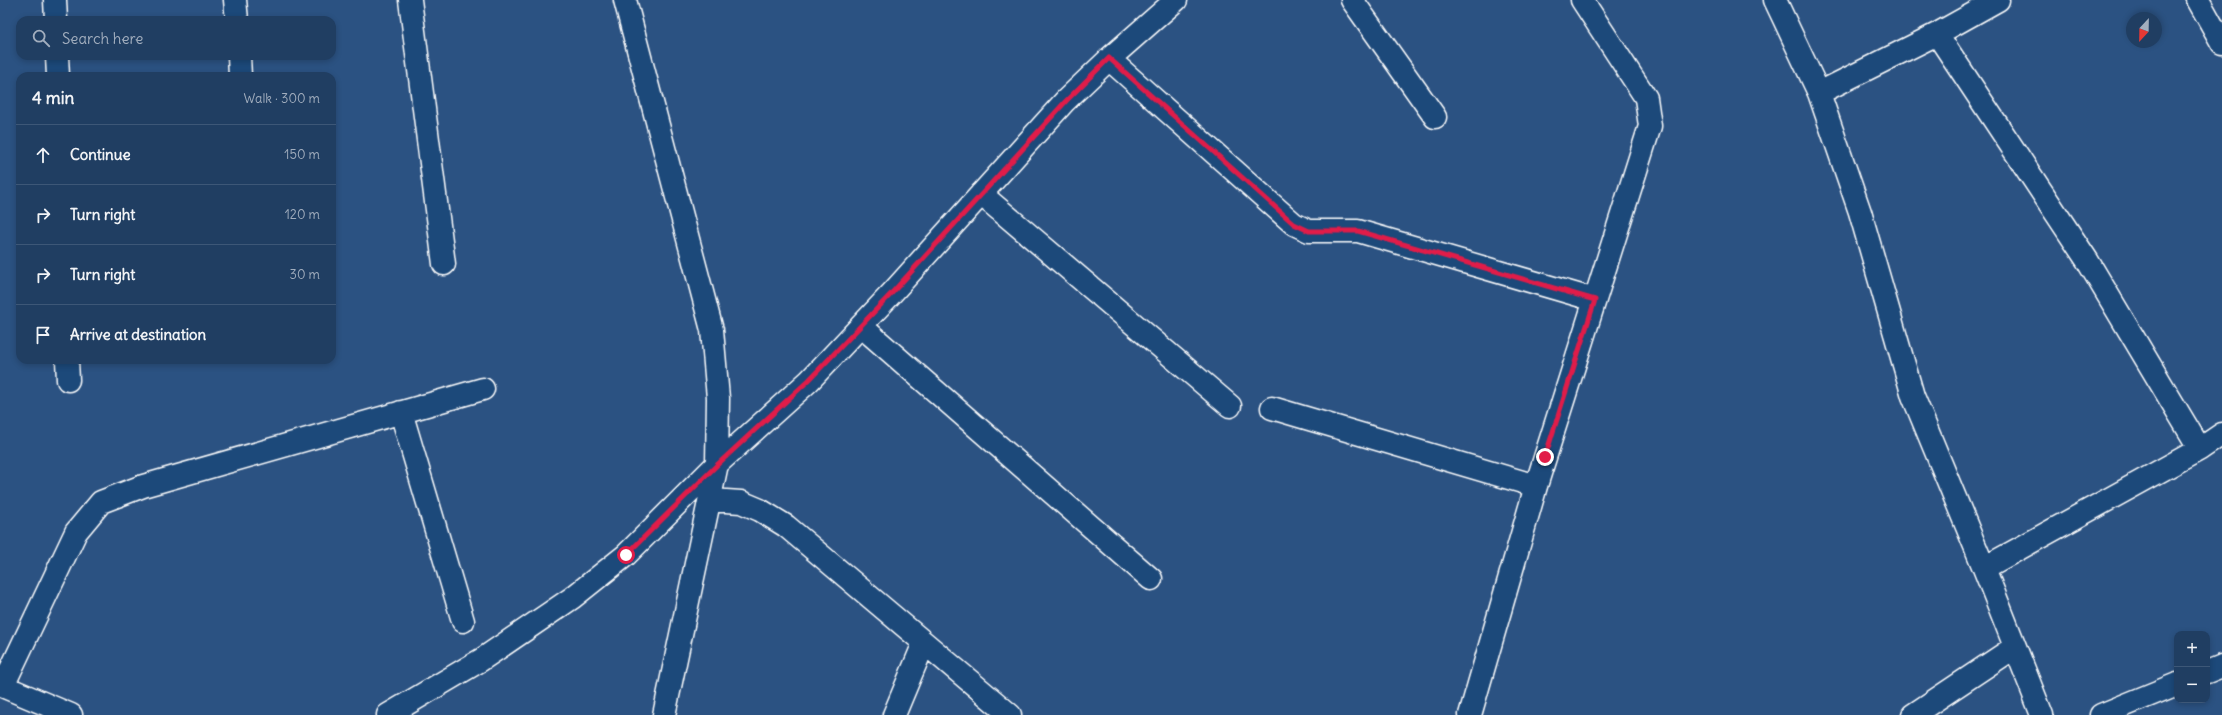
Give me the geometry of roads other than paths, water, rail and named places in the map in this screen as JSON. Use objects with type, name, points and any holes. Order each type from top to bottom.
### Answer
[{"type":"street","points":[[55,0],[56,16]]},
{"type":"street","points":[[235,0],[237,16]]},
{"type":"street","points":[[410,0],[444,264]]},
{"type":"street","points":[[624,0],[712,330],[718,398],[718,464],[664,715]]},
{"type":"street","points":[[388,715],[481,660],[572,598],[626,555],[718,464],[809,380],[861,326],[1066,101],[1109,58],[1176,0]]},
{"type":"street","points":[[1352,0],[1435,117]]},
{"type":"street","points":[[1470,715],[1536,486],[1650,126],[1646,98],[1582,0]]},
{"type":"street","points":[[1775,0],[1819,93],[1860,212],[1912,396],[1984,568],[2042,715]]},
{"type":"street","points":[[1819,93],[1937,34],[1998,0]]},
{"type":"street","points":[[2198,0],[2222,43]]},
{"type":"street","points":[[1937,34],[2087,260],[2200,449]]},
{"type":"street","points":[[1109,58],[1294,224],[1309,231],[1358,231],[1595,300]]},
{"type":"street","points":[[57,60],[58,72]]},
{"type":"street","points":[[239,60],[240,72]]},
{"type":"street","points":[[981,194],[1230,406]]},
{"type":"street","points":[[861,326],[1151,579]]},
{"type":"street","points":[[71,715],[2,686],[76,532],[101,502],[143,486],[483,389]]},
{"type":"street","points":[[1272,408],[1536,486]]},
{"type":"street","points":[[401,412],[463,621]]},
{"type":"street","points":[[1984,568],[2200,449],[2222,434]]},
{"type":"street","points":[[711,500],[741,502],[760,510],[786,526],[1010,715]]},
{"type":"street","points":[[894,715],[924,643]]},
{"type":"street","points":[[1914,715],[2015,647]]},
{"type":"street","points":[[2210,671],[2222,666]]},
{"type":"street","points":[[2101,715],[2174,685]]}]
